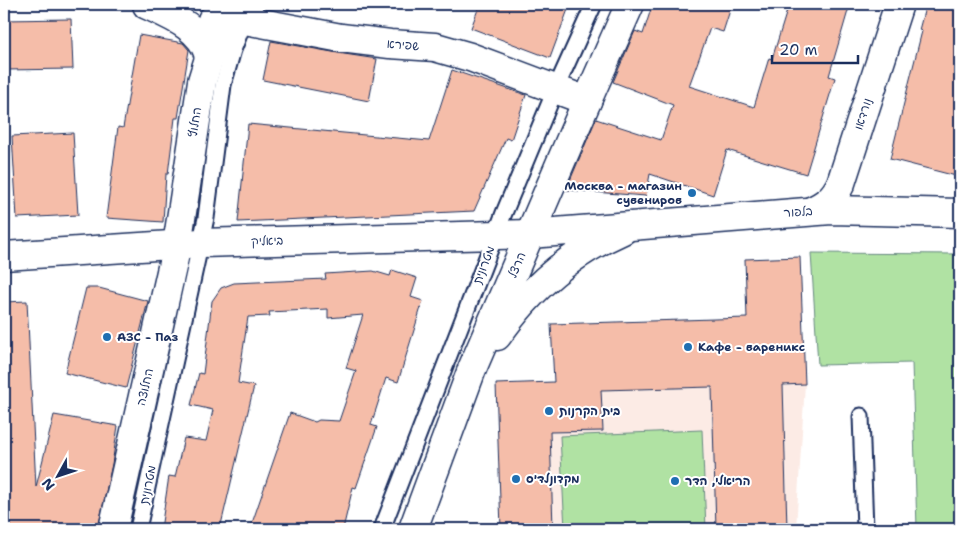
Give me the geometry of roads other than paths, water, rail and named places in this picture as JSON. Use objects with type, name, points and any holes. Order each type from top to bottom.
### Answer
[{"type":"street","points":[[141,5],[180,4]]},
{"type":"street","name":"הרצל","points":[[413,529],[472,369],[630,4]]},
{"type":"street","name":"נורדאו","points":[[810,211],[831,199],[838,190],[899,4]]},
{"type":"street","points":[[141,5],[166,14],[192,30],[208,48],[209,56]]},
{"type":"street","name":"שפירא","points":[[234,12],[341,38],[435,47],[470,57],[587,101]]},
{"type":"street","name":"החלוץ","points":[[189,244],[202,81],[209,56],[234,12]]},
{"type":"street","name":"בלפור","points":[[530,234],[845,209],[960,214]]},
{"type":"street","name":"בלפור","points":[[472,369],[522,304],[554,272],[572,258],[594,245],[636,225]]},
{"type":"street","name":"ביאליק","points":[[4,256],[189,244],[530,234]]},
{"type":"street","name":"החלוצה","points":[[113,529],[189,244]]},
{"type":"lane","name":"מטרונית","points":[[382,529],[496,234],[556,88],[594,4]]},
{"type":"lane","name":"מטרונית","points":[[138,529],[189,244],[206,218],[224,85],[233,50],[234,12]]},
{"type":"lane","points":[[861,416],[865,529]]},
{"type":"place","name":"Москва - магазин сувениров","points":[[692,193]]},
{"type":"place","name":"АЗС - Паз","points":[[107,337]]},
{"type":"place","name":"Кафе - вареникс","points":[[688,347]]},
{"type":"place","name":"בית הקרנות","points":[[549,411]]},
{"type":"place","name":"מקדונלד'ס","points":[[516,479]]},
{"type":"place","name":"הריאלי, הדר","points":[[675,481]]}]
